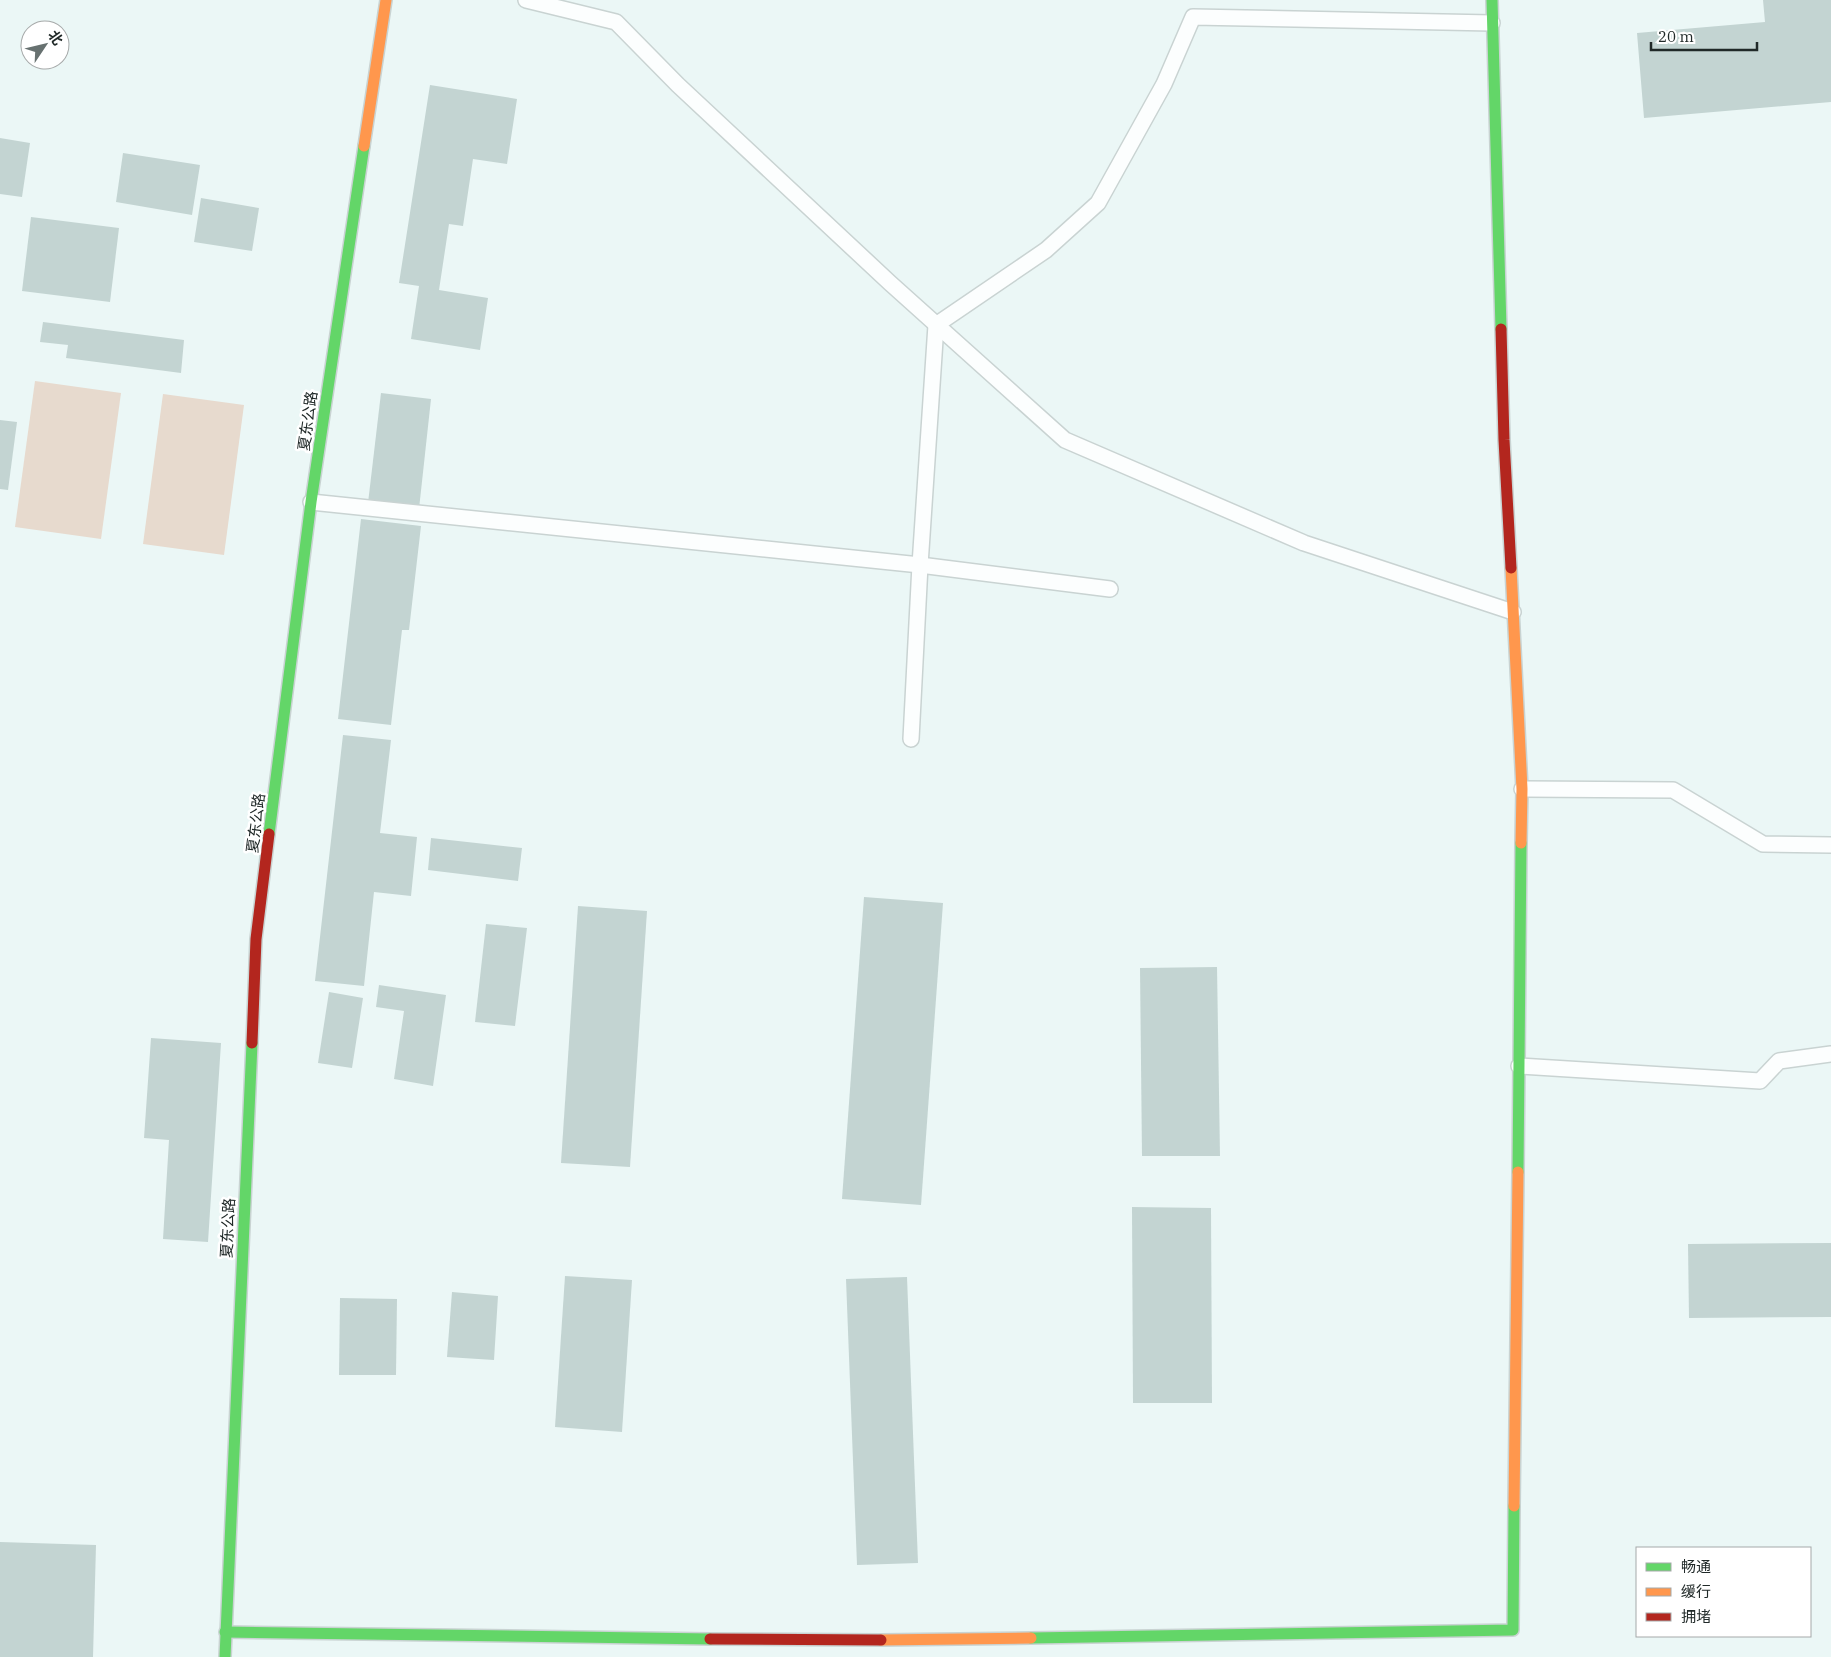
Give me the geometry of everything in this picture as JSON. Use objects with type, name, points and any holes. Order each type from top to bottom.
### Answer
[{"type":"street","name":"夏东公路","points":[[225,1657],[256,939],[311,502],[386,0]]},
{"type":"street","points":[[225,1632],[845,1641],[1513,1630],[1522,789],[1504,430],[1492,0]]},
{"type":"lane","points":[[526,0],[616,22],[678,85],[936,324],[1065,440],[1304,542],[1513,612]]},
{"type":"lane","points":[[936,324],[1046,250],[1098,203],[1164,84],[1193,18],[1492,23]]},
{"type":"lane","points":[[911,739],[936,324]]},
{"type":"lane","points":[[311,502],[920,565],[1110,589]]},
{"type":"lane","points":[[1522,789],[1673,790],[1763,844],[1831,845]]},
{"type":"lane","points":[[1519,1066],[1760,1081],[1779,1061],[1831,1054]]},
{"type":"shaded area","points":[[35,381],[121,393],[101,539],[15,527]]},
{"type":"shaded area","points":[[163,394],[244,405],[224,555],[143,544]]},
{"type":"building","points":[[1763,0],[1831,0],[1831,102],[1644,118],[1637,33],[1765,22]]},
{"type":"building","points":[[430,85],[517,99],[507,164],[473,159],[463,226],[449,224],[439,290],[488,298],[480,350],[411,339],[419,286],[399,283]]},
{"type":"building","points":[[0,138],[30,143],[22,197],[0,194]]},
{"type":"building","points":[[123,153],[200,165],[192,215],[116,202]]},
{"type":"building","points":[[201,198],[259,208],[252,251],[194,242]]},
{"type":"building","points":[[31,217],[119,228],[110,302],[22,291]]},
{"type":"building","points":[[43,322],[184,340],[181,373],[66,358],[68,345],[40,342]]},
{"type":"building","points":[[381,393],[431,399],[419,509],[368,503]]},
{"type":"building","points":[[0,420],[17,422],[8,490],[0,489]]},
{"type":"building","points":[[361,519],[421,526],[409,630],[402,630],[391,725],[338,719]]},
{"type":"building","points":[[343,735],[391,740],[380,833],[417,837],[411,896],[374,892],[364,986],[315,981]]},
{"type":"building","points":[[431,838],[522,848],[518,881],[428,870]]},
{"type":"building","points":[[864,897],[943,903],[921,1205],[842,1199]]},
{"type":"building","points":[[578,906],[647,911],[630,1167],[561,1163]]},
{"type":"building","points":[[486,924],[527,928],[515,1026],[475,1022]]},
{"type":"building","points":[[1217,967],[1220,1156],[1142,1156],[1140,968]]},
{"type":"building","points":[[379,985],[446,995],[433,1086],[394,1079],[404,1011],[376,1007]]},
{"type":"building","points":[[329,992],[363,998],[352,1068],[318,1063]]},
{"type":"building","points":[[151,1038],[221,1043],[208,1242],[163,1239],[169,1140],[144,1138]]},
{"type":"building","points":[[1132,1207],[1211,1208],[1212,1403],[1133,1403]]},
{"type":"building","points":[[1831,1243],[1831,1317],[1689,1318],[1688,1244]]},
{"type":"building","points":[[565,1276],[632,1280],[622,1432],[555,1427]]},
{"type":"building","points":[[907,1277],[918,1563],[857,1565],[846,1279]]},
{"type":"building","points":[[452,1292],[498,1296],[494,1360],[447,1357]]},
{"type":"building","points":[[340,1298],[397,1299],[396,1375],[339,1375]]},
{"type":"building","points":[[0,1542],[96,1545],[93,1657],[0,1657]]},
{"type":"traffic: fast","points":[[1492,0],[1501,329]]},
{"type":"traffic: fast","points":[[269,834],[311,502],[364,146]]},
{"type":"traffic: fast","points":[[1518,1172],[1521,843]]},
{"type":"traffic: fast","points":[[225,1657],[252,1043]]},
{"type":"traffic: fast","points":[[1031,1638],[1513,1630],[1514,1506]]},
{"type":"traffic: fast","points":[[225,1632],[710,1639]]},
{"type":"traffic: slow","points":[[364,146],[386,0]]},
{"type":"traffic: slow","points":[[1511,568],[1522,789],[1521,843]]},
{"type":"traffic: slow","points":[[1514,1506],[1518,1172]]},
{"type":"traffic: slow","points":[[881,1640],[1031,1638]]},
{"type":"traffic: jam","points":[[1501,329],[1504,440],[1511,568]]},
{"type":"traffic: jam","points":[[252,1043],[256,939],[269,834]]},
{"type":"traffic: jam","points":[[710,1639],[881,1640]]}]
